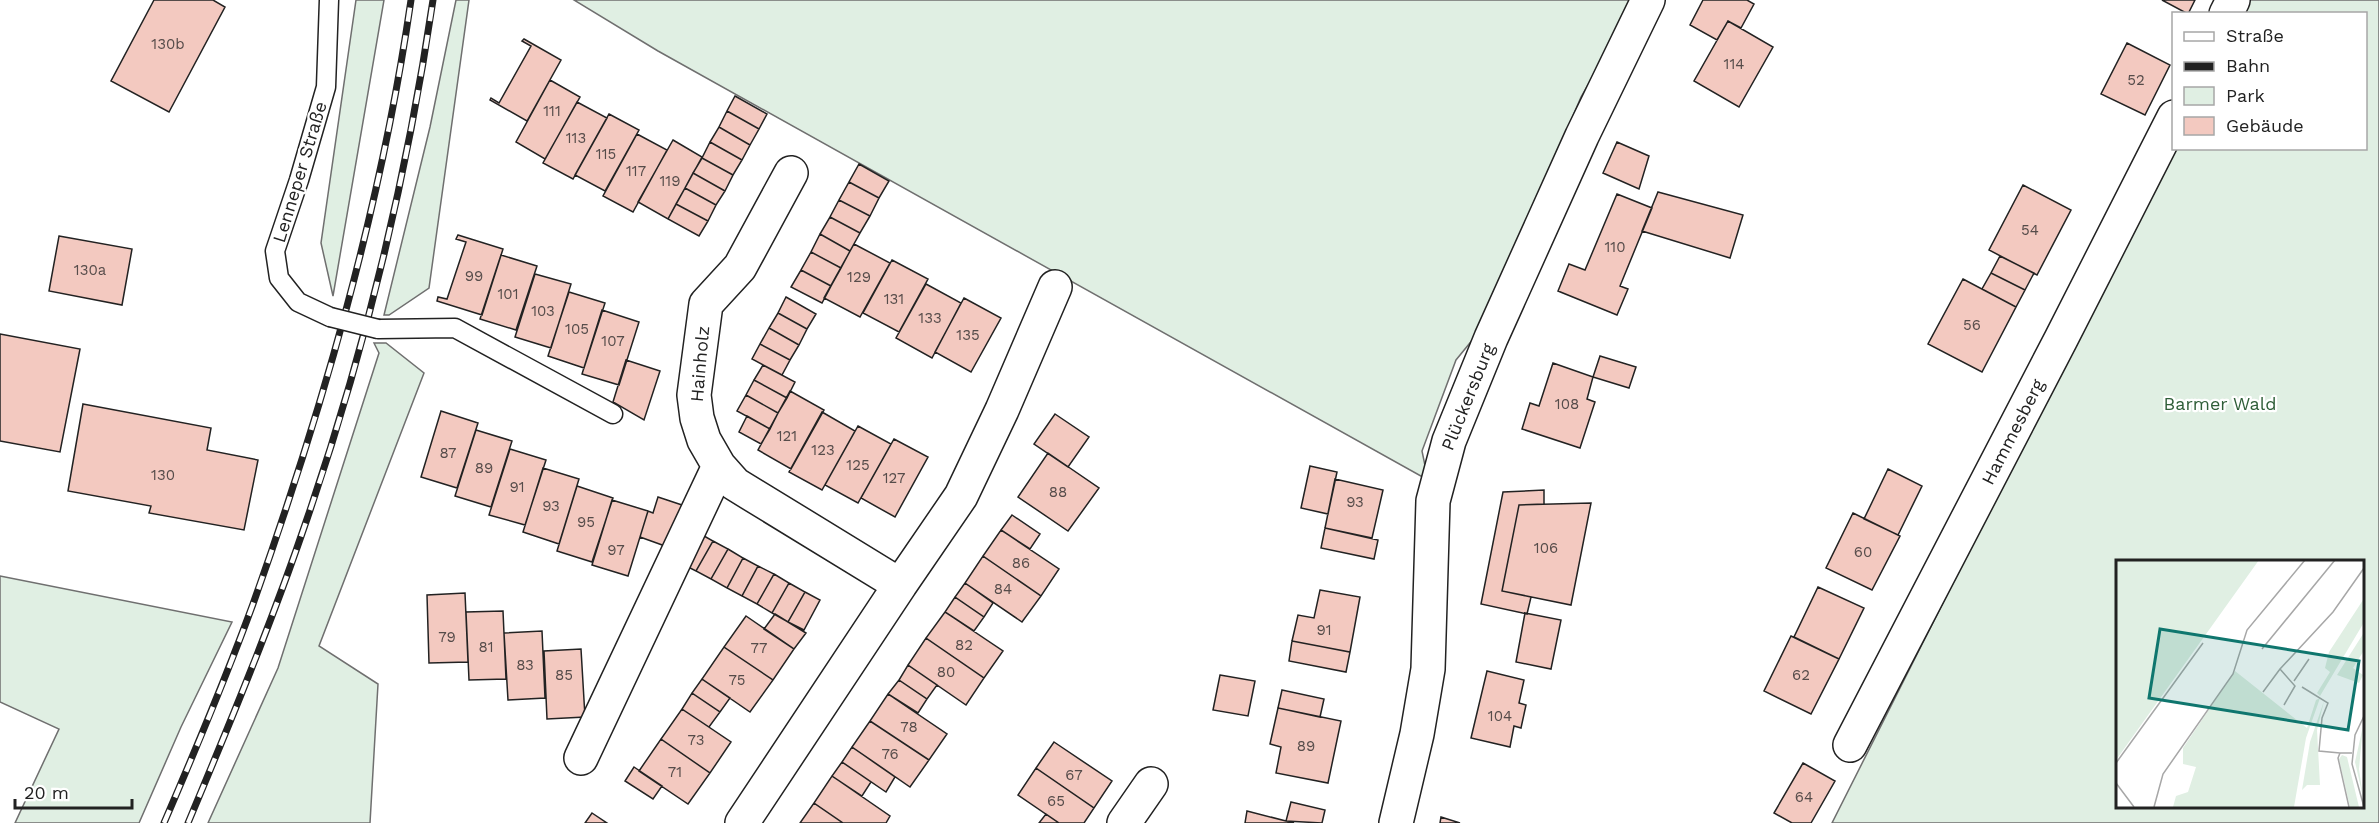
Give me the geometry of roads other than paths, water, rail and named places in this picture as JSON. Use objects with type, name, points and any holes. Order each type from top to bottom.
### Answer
[{"type":"street","name":"Plückersburg","points":[[1396,823],[1418,734],[1428,669],[1433,501],[1449,441],[1491,338],[1582,136],[1648,0]]},
{"type":"street","name":"Hammesberg","points":[[1850,745],[2172,121]]},
{"type":"street","name":"Hainholz","points":[[791,173],[740,267],[706,304],[694,394],[702,435],[719,466],[735,483],[900,585]]},
{"type":"street","points":[[742,823],[961,496],[1002,410],[1055,287]]},
{"type":"street","points":[[581,758],[719,466]]},
{"type":"street","points":[[1124,823],[1150,784]]},
{"type":"lane","name":"Lenneper Straße","points":[[328,0],[326,87],[299,180],[275,251],[279,278],[298,302],[330,317],[378,329],[455,328],[613,414]]},
{"type":"railway","points":[[164,823],[199,742],[253,604],[326,381],[384,154],[411,0]]},
{"type":"railway","points":[[188,823],[280,596],[348,392],[397,197],[433,0]]},
{"type":"park label","name":"Barmer Wald","points":[[2220,404]]}]
